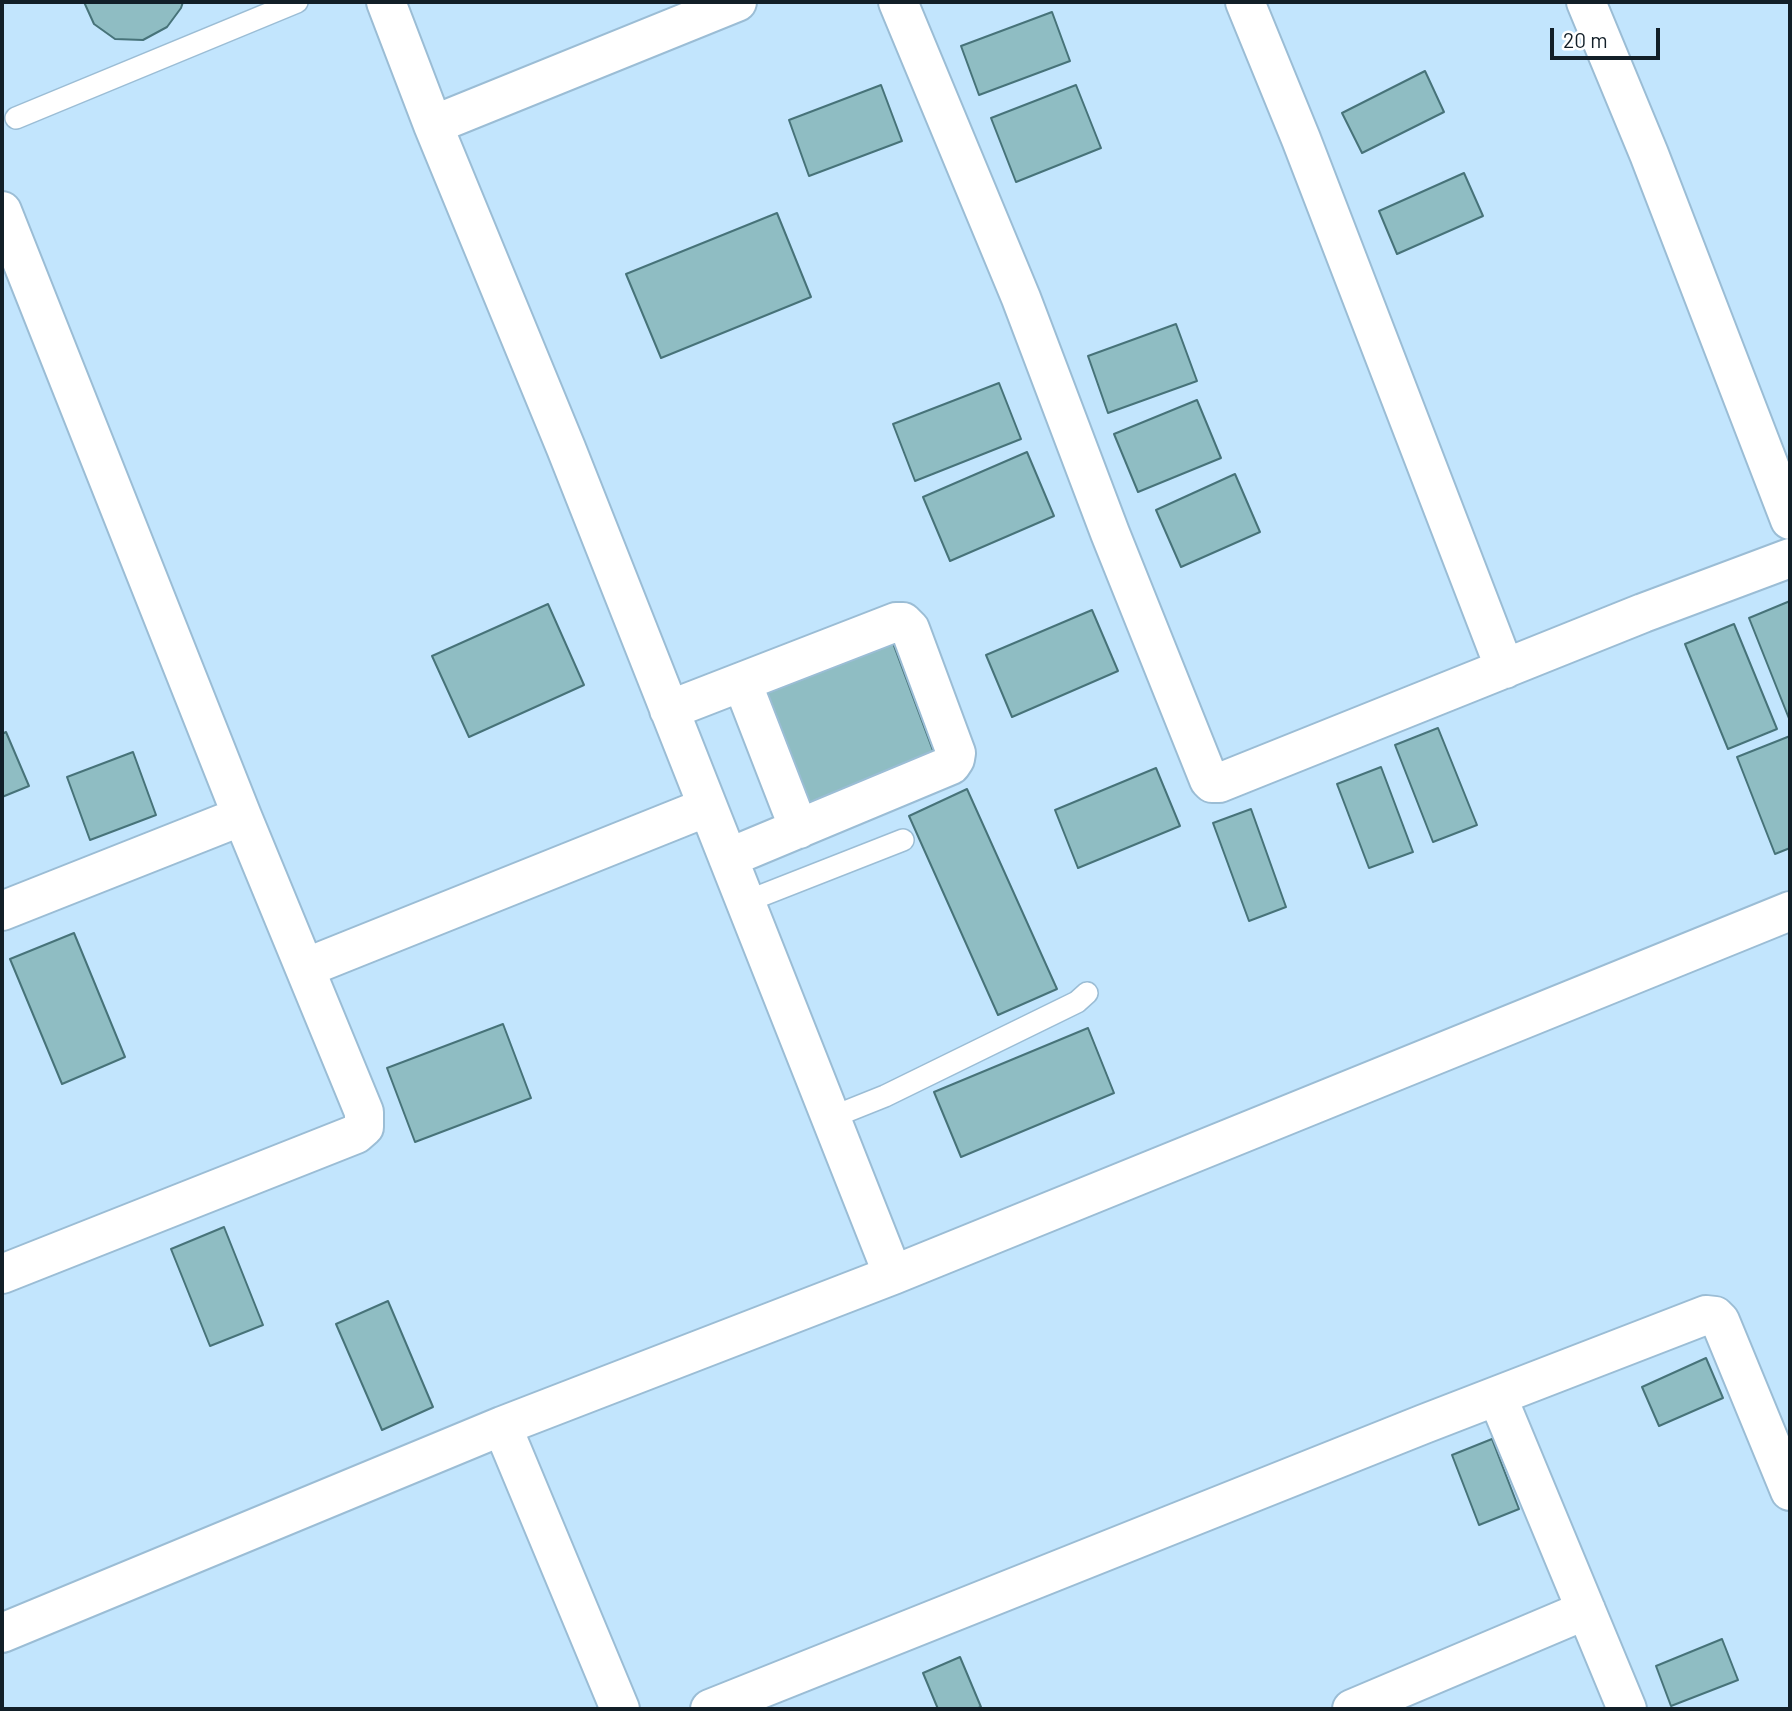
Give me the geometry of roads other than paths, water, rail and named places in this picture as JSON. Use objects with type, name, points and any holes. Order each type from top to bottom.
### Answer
[{"type":"street","points":[[386,2],[433,125],[566,448],[893,1275]]},
{"type":"street","points":[[433,125],[737,2]]},
{"type":"street","points":[[898,2],[1021,298],[1110,533],[1212,783],[1219,783],[1643,613],[1790,558]]},
{"type":"street","points":[[1245,2],[1301,139],[1505,669]]},
{"type":"street","points":[[1586,2],[1790,520]]},
{"type":"street","points":[[2,211],[242,816],[365,1112],[364,1127],[356,1134],[2,1274]]},
{"type":"street","points":[[669,710],[896,622],[903,622],[910,629],[956,752],[955,760],[944,769],[728,858]]},
{"type":"street","points":[[742,682],[799,829]]},
{"type":"street","points":[[305,968],[707,807]]},
{"type":"street","points":[[2,911],[242,816]]},
{"type":"street","points":[[2,1633],[502,1426],[893,1275],[1790,911]]},
{"type":"street","points":[[710,1709],[1706,1315],[1715,1316],[1720,1321],[1790,1491]]},
{"type":"street","points":[[1497,1396],[1627,1709]]},
{"type":"street","points":[[502,1426],[621,1709]]},
{"type":"street","points":[[1352,1709],[1586,1610]]},
{"type":"lane","points":[[16,118],[297,2]]},
{"type":"lane","points":[[745,902],[903,840]]},
{"type":"lane","points":[[830,1118],[897,1090],[1077,1002],[1087,993]]}]
